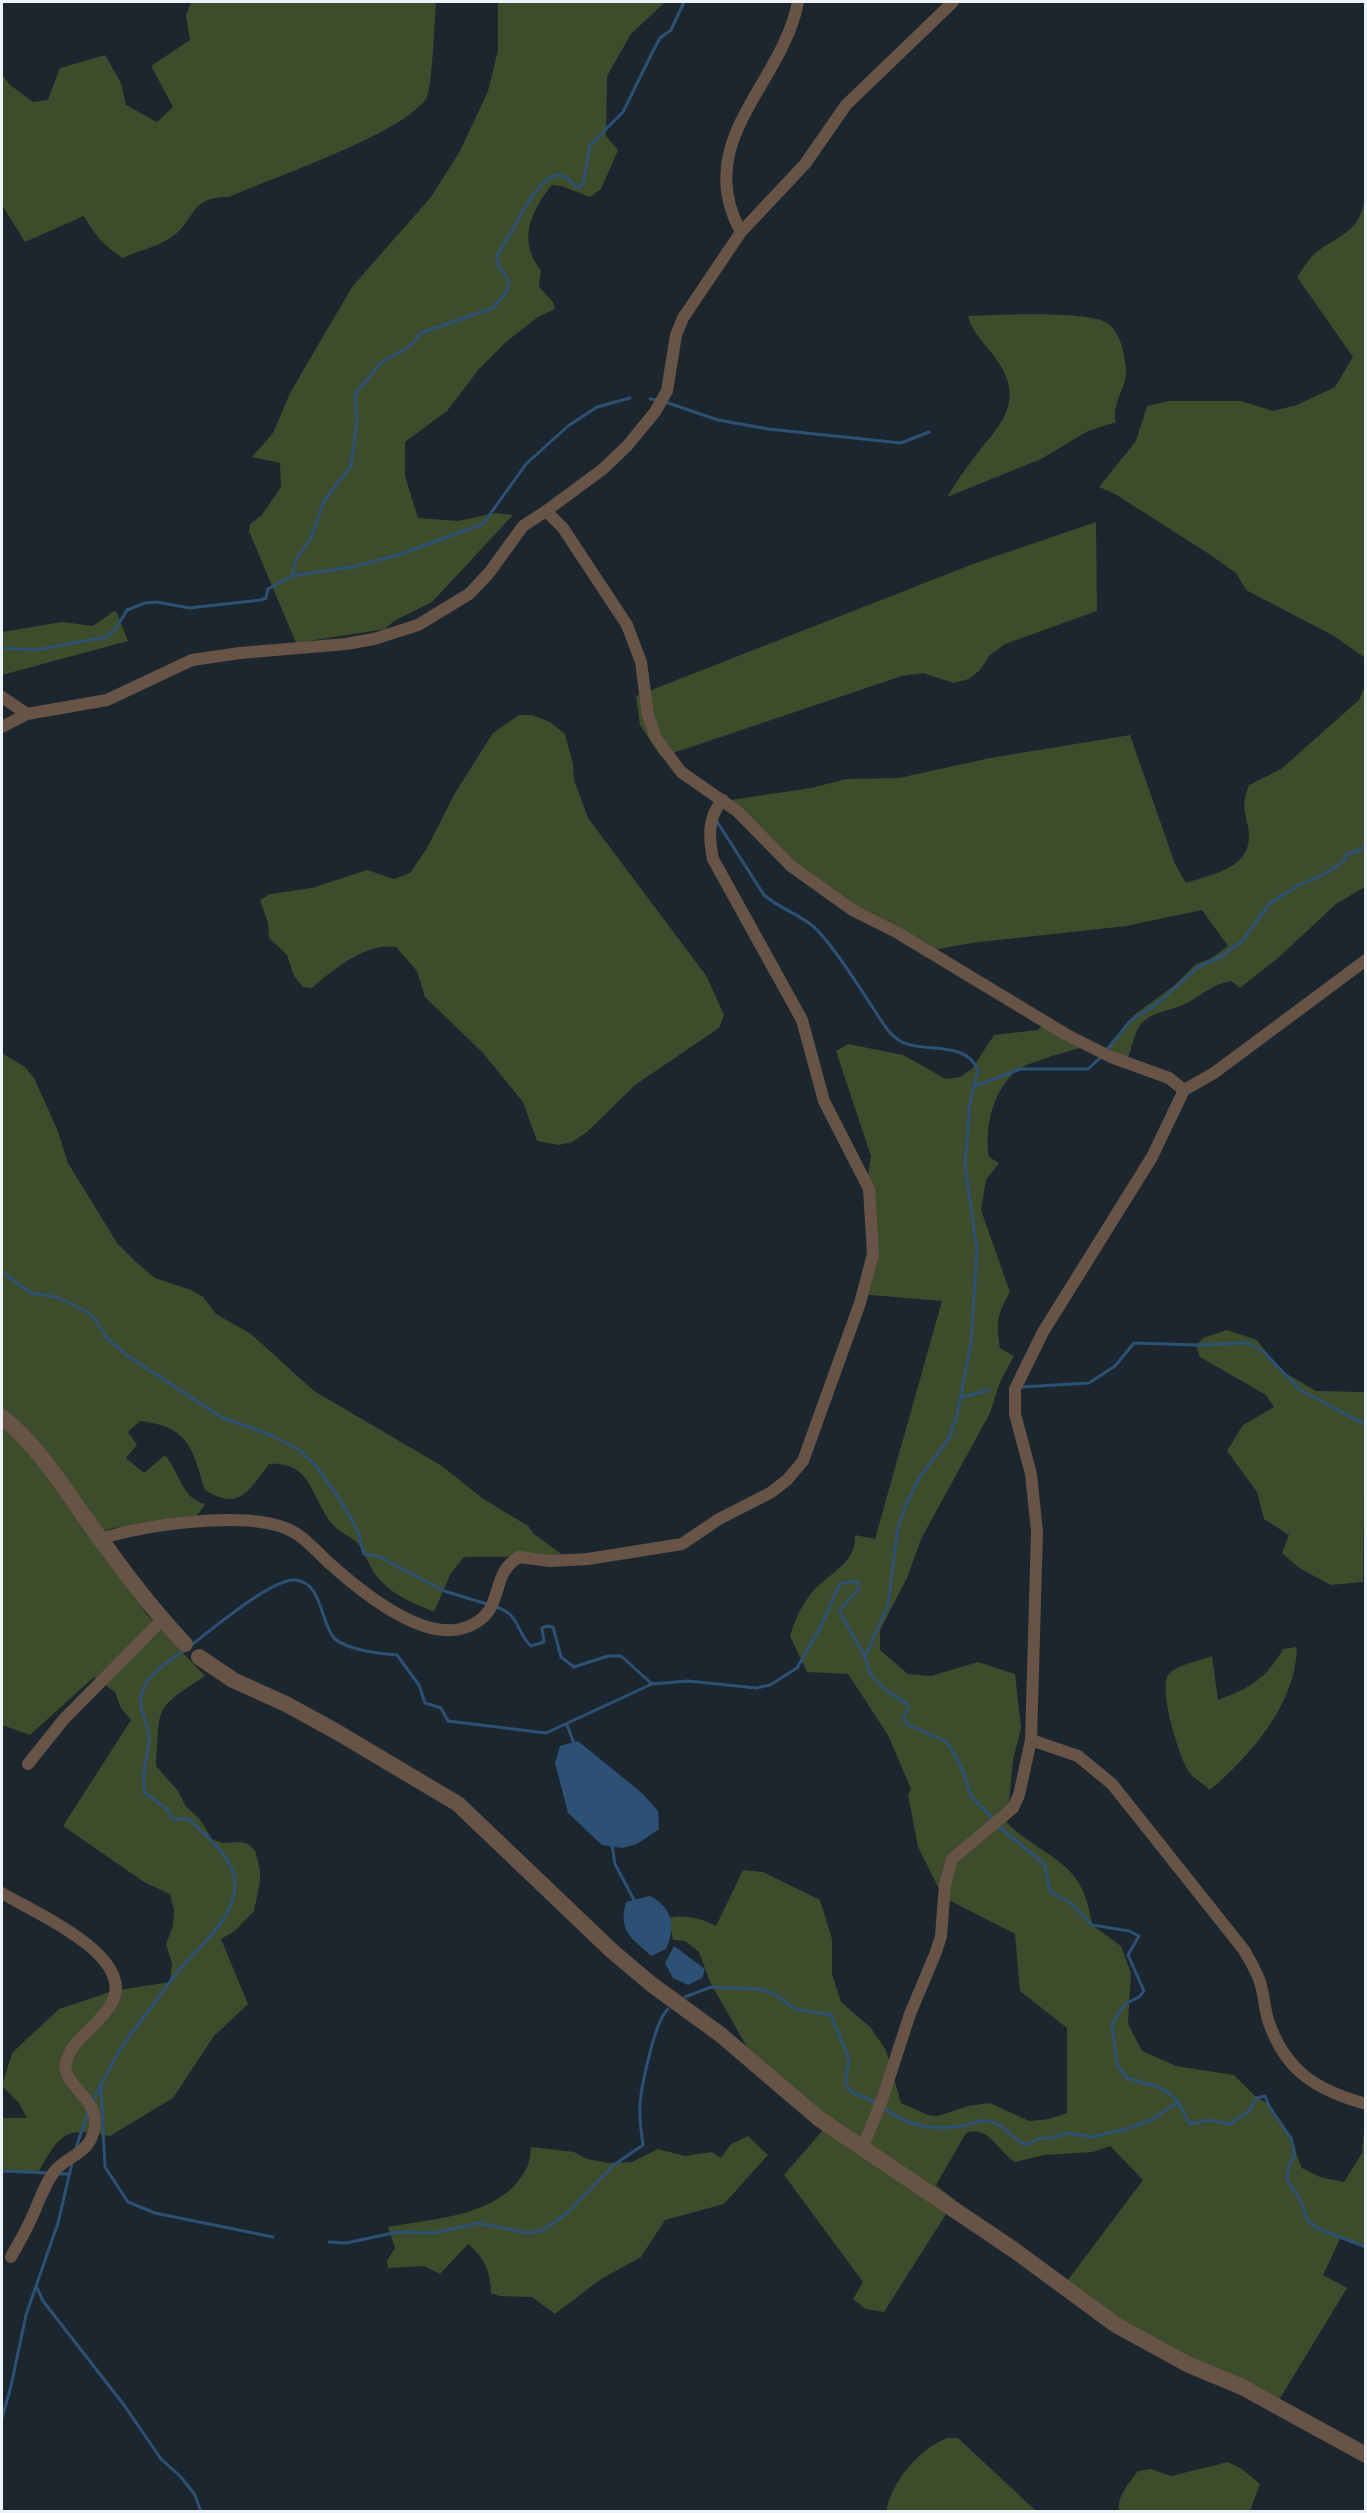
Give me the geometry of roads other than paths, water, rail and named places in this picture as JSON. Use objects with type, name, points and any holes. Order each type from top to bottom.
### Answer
[{"type":"street","points":[[741,232],[733,214],[726,185],[728,148],[779,50],[798,2]]},
{"type":"street","points":[[2,728],[27,714],[107,700],[192,660],[374,639],[418,625],[469,594],[489,573],[523,526],[603,469],[627,446],[662,402],[671,378],[676,335],[683,318],[741,232],[805,164],[846,105],[953,2]]},
{"type":"street","points":[[546,511],[574,545],[627,625],[641,662],[648,715],[664,753],[681,772],[737,811],[791,866],[855,911],[898,933],[1067,1035],[1111,1057],[1163,1075],[1184,1090]]},
{"type":"street","points":[[2,697],[27,714]]},
{"type":"street","points":[[100,1539],[141,1529],[222,1521],[276,1525],[297,1534],[374,1597],[411,1621],[441,1631],[458,1630],[475,1623],[489,1612],[497,1598],[503,1571],[519,1557],[550,1561],[588,1559],[682,1544],[719,1519],[770,1492],[799,1467],[826,1401],[867,1278],[873,1254],[869,1189],[824,1101],[802,1020],[713,859],[710,840],[713,815],[723,801]]},
{"type":"street","points":[[862,2149],[880,2104],[910,2014],[941,1936],[945,1885],[952,1859],[971,1841],[1008,1814],[1019,1794],[1031,1740],[1037,1532],[1031,1474],[1015,1414],[1015,1389],[1042,1332],[1152,1157],[1184,1090],[1214,1073],[1365,960]]},
{"type":"street","points":[[2,1417],[35,1448],[162,1620],[199,1657],[233,1680],[286,1704],[337,1732],[458,1804],[620,1958],[721,2035],[818,2118],[951,2206],[1116,2325],[1187,2364],[1251,2391],[1365,2455]]},
{"type":"street","points":[[28,1764],[64,1719],[162,1620]]},
{"type":"street","points":[[1031,1740],[1078,1756],[1112,1784],[1244,1950],[1259,1979],[1268,2019],[1276,2040],[1296,2070],[1308,2080],[1332,2093],[1365,2104]]},
{"type":"street","points":[[2,1893],[67,1929],[91,1947],[104,1961],[116,1983],[115,1999],[107,2011],[76,2044],[66,2062],[66,2074],[92,2107],[95,2122],[93,2129],[80,2154],[55,2170],[11,2257]]},
{"type":"water","points":[[578,1741],[643,1794],[658,1811],[659,1829],[637,1844],[622,1848],[602,1845],[568,1813],[555,1763],[560,1746]]},
{"type":"water","points":[[650,1896],[664,1906],[671,1926],[666,1949],[651,1956],[628,1933],[624,1920],[626,1902]]},
{"type":"water","points":[[674,1946],[705,1969],[702,1978],[688,1985],[673,1978],[665,1963]]},
{"type":"waterway","points":[[2,648],[36,650],[106,637],[115,630],[127,610],[145,603],[157,602],[189,608],[261,600],[266,598],[268,589],[292,576],[296,559],[311,538],[324,501],[351,466],[357,421],[355,394],[381,363],[410,346],[421,333],[493,308],[507,291],[509,282],[499,266],[497,256],[530,200],[538,188],[557,175],[566,177],[575,187],[580,187],[584,180],[590,145],[623,112],[660,38],[671,30],[684,2]]},
{"type":"waterway","points":[[292,576],[352,567],[398,555],[483,524],[526,464],[568,426],[597,407],[630,398]]},
{"type":"waterway","points":[[650,399],[658,400]]},
{"type":"waterway","points":[[665,402],[718,420],[768,429],[901,443],[929,432]]},
{"type":"waterway","points":[[716,820],[764,895],[808,922],[821,934],[891,1034],[909,1045],[964,1054],[972,1060],[978,1070],[970,1102],[965,1165],[977,1250],[971,1343],[957,1415],[949,1438],[920,1477],[898,1526],[888,1605],[865,1657]]},
{"type":"waterway","points":[[1107,1050],[1130,1021],[1158,1003],[1198,967],[1221,957],[1243,940],[1269,904],[1297,886],[1322,875],[1343,862],[1347,854],[1360,850],[1366,844]]},
{"type":"waterway","points":[[976,1086],[1020,1069],[1088,1069],[1101,1057]]},
{"type":"waterway","points":[[2,1272],[31,1293],[57,1297],[87,1312],[96,1320],[106,1337],[125,1354],[221,1417],[273,1436],[298,1449],[316,1466],[339,1498],[357,1529],[364,1554],[378,1556],[444,1591],[487,1604]]},
{"type":"waterway","points":[[1021,1387],[1089,1383],[1115,1366],[1134,1343],[1197,1345],[1247,1343],[1262,1350],[1300,1390],[1366,1425]]},
{"type":"waterway","points":[[960,1398],[989,1390]]},
{"type":"waterway","points":[[190,1646],[272,1587],[295,1580],[304,1582],[316,1596],[326,1624],[335,1639],[356,1649],[397,1655],[419,1685],[425,1703],[441,1708],[448,1721],[546,1733],[652,1684],[688,1681],[756,1688],[770,1685],[797,1668],[820,1628],[840,1584],[854,1581],[858,1583],[858,1590],[843,1606],[840,1613],[865,1657],[871,1675],[887,1691],[907,1704],[908,1708],[904,1718],[907,1724],[943,1740],[950,1746],[963,1771],[971,1796],[994,1820]]},
{"type":"waterway","points":[[496,1607],[510,1614],[531,1646],[544,1642],[542,1628],[553,1627],[561,1657],[574,1667],[608,1656],[621,1656],[652,1684]]},
{"type":"waterway","points":[[92,2103],[130,2035],[180,1969],[214,1932],[233,1899],[234,1876],[231,1866],[219,1849],[189,1819],[173,1819],[167,1809],[145,1793],[144,1772],[149,1738],[141,1706],[143,1688],[162,1666],[185,1650]]},
{"type":"waterway","points":[[567,1725],[575,1746]]},
{"type":"waterway","points":[[998,1826],[1045,1865],[1050,1892],[1068,1901],[1092,1925],[1129,1931],[1139,1936],[1128,1955],[1144,1991],[1139,1997],[1125,2004],[1112,2024],[1117,2065],[1127,2078],[1161,2088],[1176,2099],[1190,2124],[1210,2120],[1230,2124],[1250,2110],[1256,2098],[1265,2096],[1270,2108],[1291,2138],[1295,2154],[1288,2168],[1287,2180],[1300,2199],[1308,2221],[1319,2229],[1366,2247]]},
{"type":"waterway","points":[[612,1845],[615,1864],[635,1902]]},
{"type":"waterway","points":[[685,1997],[711,1987],[758,1989],[773,1993],[795,2009],[831,2015],[849,2059],[845,2084],[853,2093],[878,2103]]},
{"type":"waterway","points":[[329,2242],[346,2243],[398,2232],[434,2233],[478,2223],[528,2233],[543,2230],[567,2213],[615,2164],[643,2145],[640,2124],[643,2082],[658,2026],[668,2009]]},
{"type":"waterway","points":[[101,2088],[105,2167],[128,2202],[155,2213],[273,2237]]},
{"type":"waterway","points":[[883,2107],[901,2119],[920,2126],[940,2128],[988,2121],[1000,2125],[1026,2145],[1040,2138],[1053,2138],[1066,2133],[1093,2137],[1129,2128],[1151,2120],[1178,2102]]},
{"type":"waterway","points":[[75,2151],[88,2112]]},
{"type":"waterway","points":[[2,2418],[26,2315],[58,2223],[72,2163]]},
{"type":"waterway","points":[[2,2171],[50,2173]]},
{"type":"waterway","points":[[56,2174],[70,2174]]},
{"type":"waterway","points":[[37,2288],[43,2301],[124,2405],[161,2459],[181,2477],[195,2495],[201,2512]]}]
